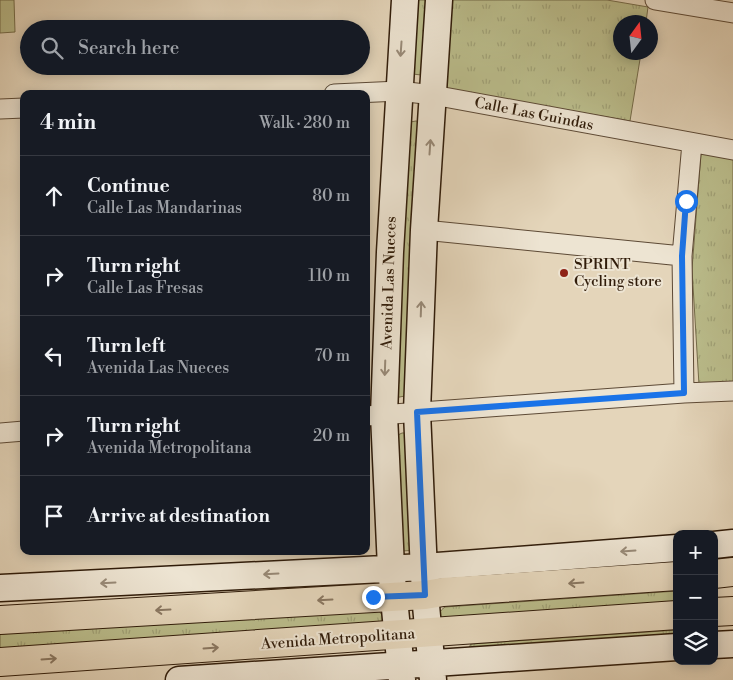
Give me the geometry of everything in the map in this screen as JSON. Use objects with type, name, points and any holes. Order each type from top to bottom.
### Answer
[{"type":"main road","points":[[718,574],[733,572]]},
{"type":"main road","points":[[0,620],[425,595],[443,592],[673,576]]},
{"type":"main road","points":[[718,612],[733,611]]},
{"type":"main road","name":"Avenida Metropolitana","points":[[0,662],[673,615]]},
{"type":"street","name":"Avenida Las Nueces","points":[[401,672],[375,415],[390,252],[405,0]]},
{"type":"street","points":[[432,671],[425,595],[417,412],[424,230],[439,0]]},
{"type":"street","points":[[667,1],[733,13]]},
{"type":"street","name":"Calle Las Guindas","points":[[370,92],[399,91],[434,95],[733,150]]},
{"type":"street","points":[[0,109],[20,108]]},
{"type":"street","points":[[684,393],[682,256],[692,143]]},
{"type":"street","points":[[424,230],[682,256]]},
{"type":"street","points":[[375,415],[733,391]]},
{"type":"street","points":[[0,433],[20,431]]},
{"type":"street","points":[[718,545],[733,543]]},
{"type":"street","points":[[0,588],[424,567],[673,548]]},
{"type":"street","points":[[718,645],[733,644]]},
{"type":"street","name":"Avenida Metropolitana","points":[[179,680],[432,671],[673,647]]},
{"type":"green space","points":[[0,0],[14,0],[15,32],[0,33]]},
{"type":"green space","points":[[415,0],[430,0],[421,75],[413,74]]},
{"type":"green space","points":[[450,0],[607,0],[648,7],[647,15],[613,15],[613,60],[640,60],[630,121],[447,89],[445,82]]},
{"type":"green space","points":[[410,122],[420,122],[405,396],[394,398]]},
{"type":"green space","points":[[701,153],[733,158],[733,384],[699,385],[692,269]]},
{"type":"green space","points":[[402,433],[407,433],[418,550],[402,551],[396,438]]},
{"type":"green space","points":[[673,591],[673,605],[443,620],[440,612],[445,607]]},
{"type":"green space","points":[[378,611],[381,613],[383,622],[0,655],[0,634]]},
{"type":"green space","points":[[673,630],[673,641],[468,649],[471,644]]},
{"type":"place","name":"SPRINT Cycling store","points":[[564,273]]},
{"type":"route","points":[[373,597],[425,595],[417,412],[684,393],[682,256],[686,201]]}]
